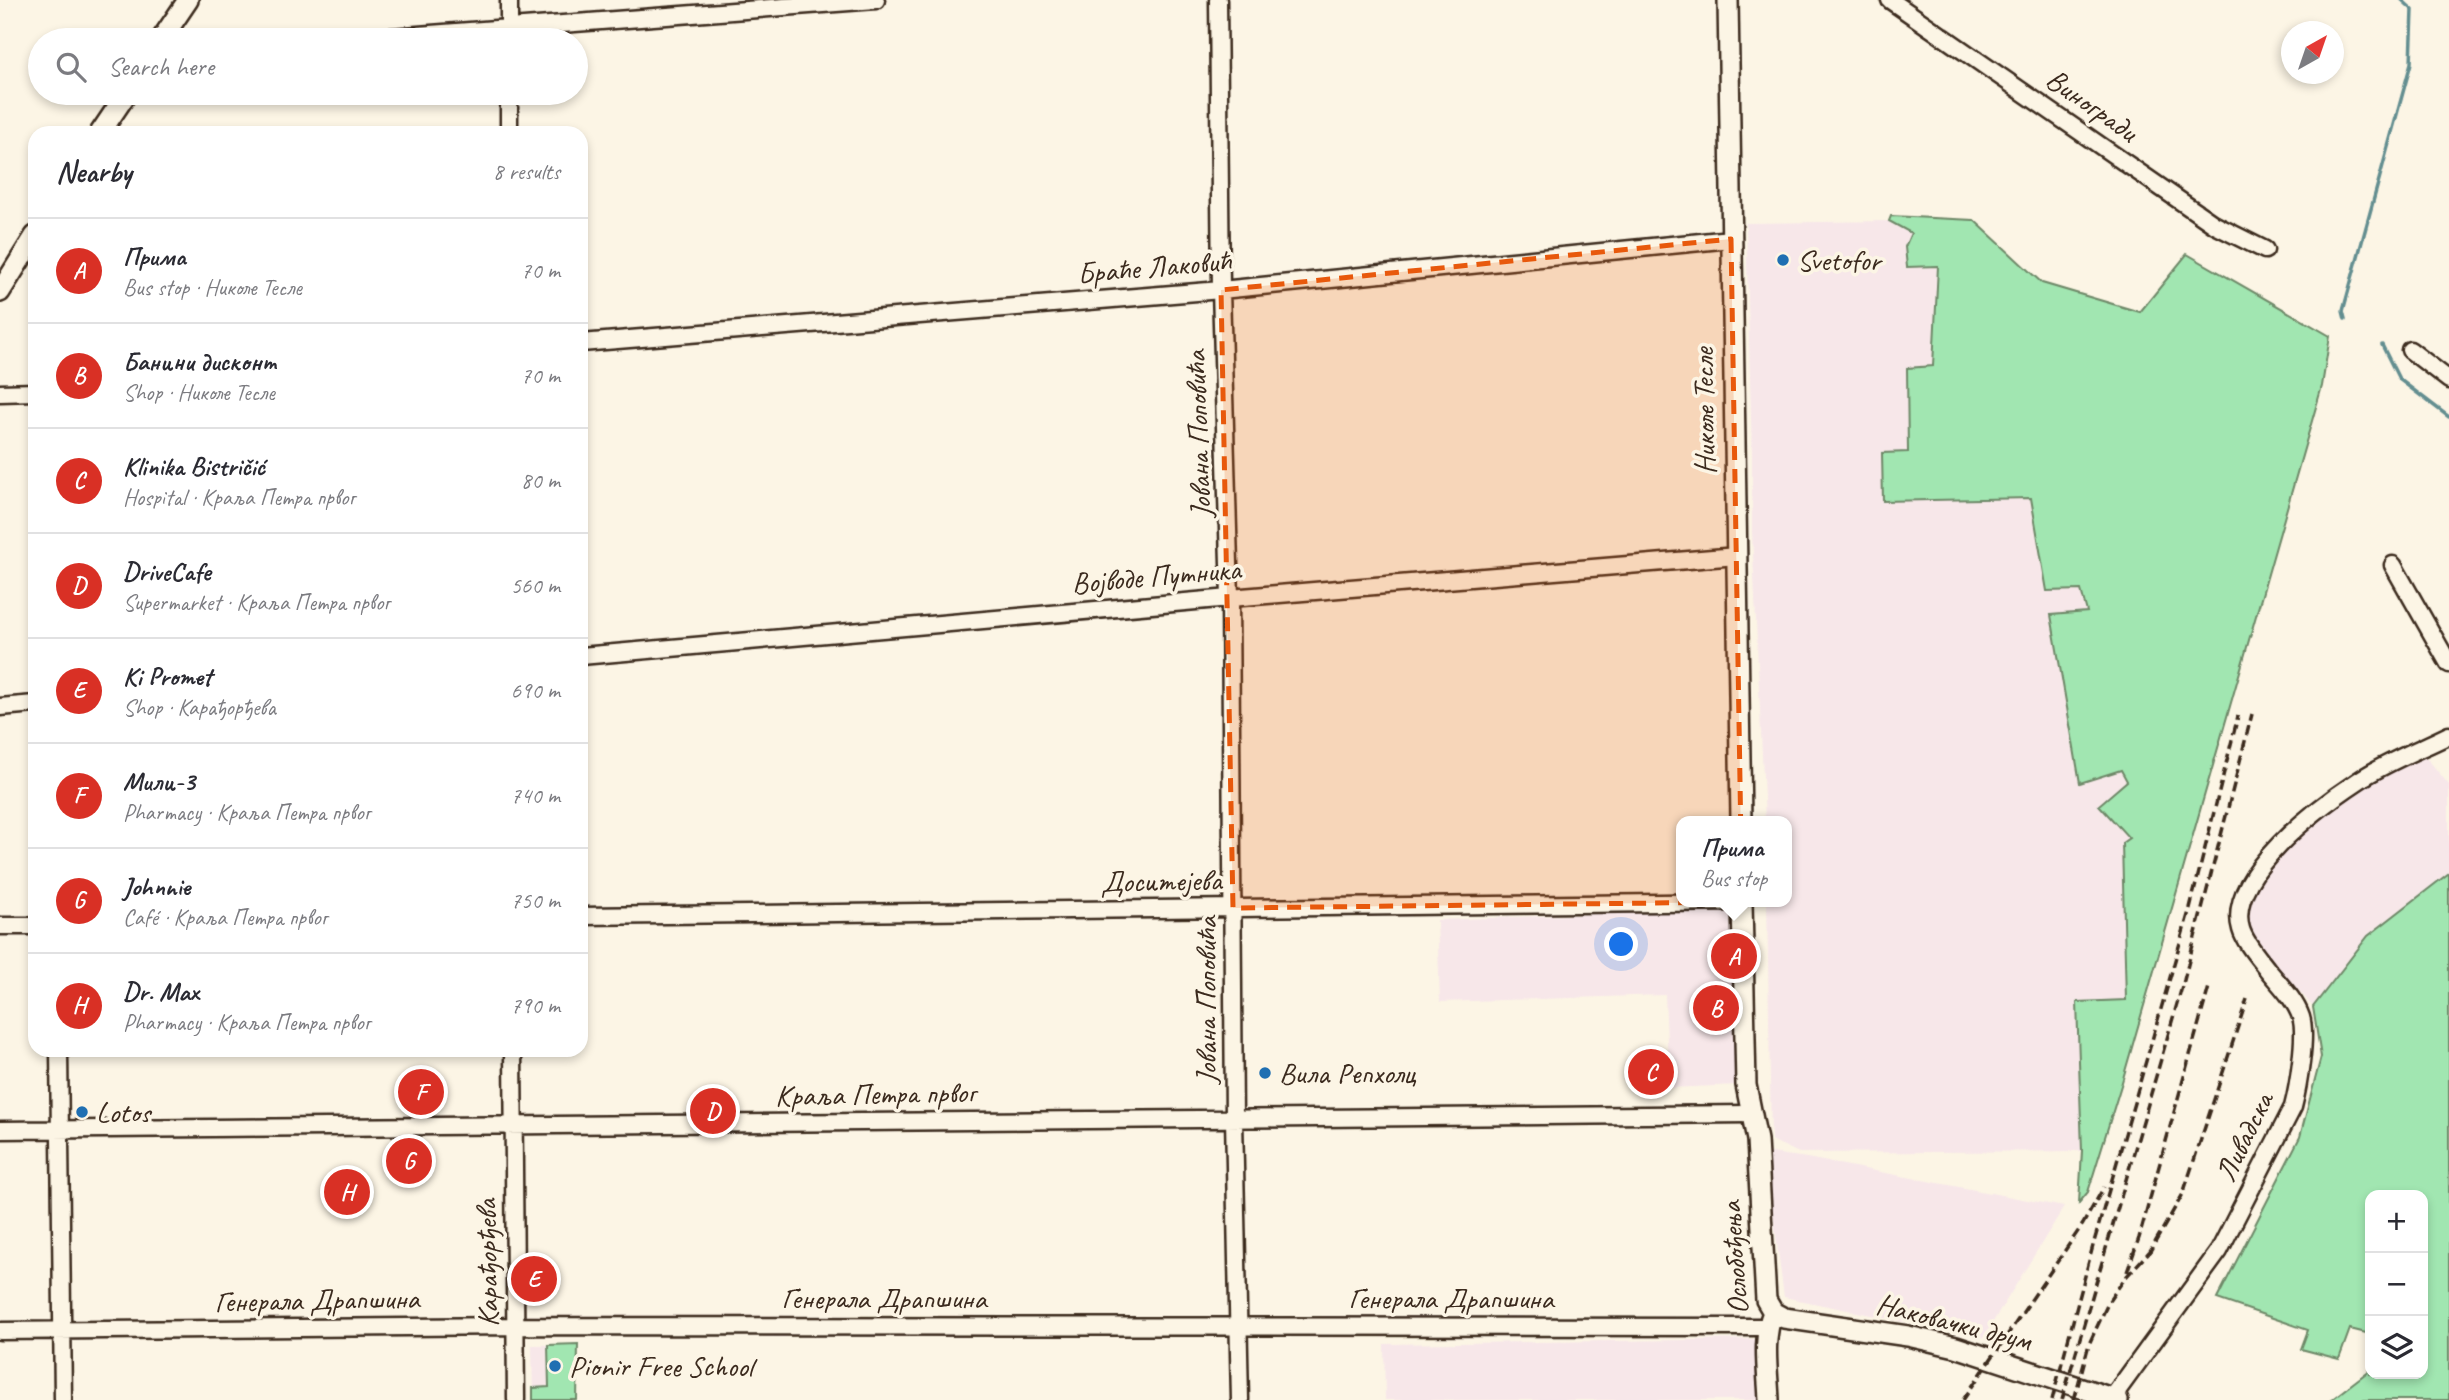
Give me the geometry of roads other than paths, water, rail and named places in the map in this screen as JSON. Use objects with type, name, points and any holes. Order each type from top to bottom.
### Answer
[{"type":"main road","points":[[169,28],[188,0]]},
{"type":"main road","name":"Николе Тесле","points":[[1728,0],[1741,816]]},
{"type":"main road","points":[[105,126],[119,105]]},
{"type":"main road","points":[[0,292],[28,248]]},
{"type":"main road","points":[[1742,907],[1746,1085],[1750,1114]]},
{"type":"main road","name":"Ослобођења","points":[[1750,1114],[1757,1140],[1766,1300],[1771,1320],[1769,1400]]},
{"type":"main road","name":"Наковачки друм","points":[[1771,1320],[1784,1318],[1908,1336],[1956,1347],[2115,1399]]},
{"type":"street","points":[[509,0],[509,28]]},
{"type":"street","points":[[582,28],[876,0]]},
{"type":"street","name":"Јована Поповића","points":[[1218,0],[1230,598],[1234,1119],[1240,1400]]},
{"type":"street","name":"Виногради","points":[[1890,0],[2215,225],[2265,250]]},
{"type":"street","points":[[509,105],[509,126]]},
{"type":"street","name":"Браће Лаковић","points":[[588,342],[1222,290],[1731,239]]},
{"type":"street","points":[[2410,350],[2449,380]]},
{"type":"street","points":[[0,393],[28,392]]},
{"type":"street","name":"Војводе Путника","points":[[588,655],[1737,556]]},
{"type":"street","points":[[2393,565],[2449,664]]},
{"type":"street","points":[[0,707],[28,705]]},
{"type":"street","name":"Ливадска","points":[[2115,1399],[2218,1251],[2293,1107],[2298,1088],[2302,1018],[2255,954],[2241,930],[2240,906],[2245,890],[2267,858],[2311,815],[2360,779],[2449,735]]},
{"type":"street","name":"Доситејева","points":[[588,916],[1676,903]]},
{"type":"street","points":[[0,926],[28,926]]},
{"type":"street","points":[[59,1057],[63,1400]]},
{"type":"street","name":"Карађорђева","points":[[513,1057],[516,1400]]},
{"type":"street","name":"Краља Петра првог","points":[[0,1130],[1750,1114]]},
{"type":"street","name":"Генерала Драпшина","points":[[0,1331],[515,1326],[1239,1326],[1771,1320]]},
{"type":"waterway","points":[[2345,319],[2343,311],[2411,63],[2413,10],[2402,0]]},
{"type":"waterway","points":[[2382,345],[2399,379],[2449,417]]},
{"type":"railway","points":[[2062,1400],[2184,980],[2252,714]]},
{"type":"railway","points":[[2052,1400],[2094,1242],[2190,908],[2238,716]]},
{"type":"railway","points":[[2127,1272],[2139,1238],[2209,987]]},
{"type":"railway","points":[[2074,1400],[2089,1344],[2109,1301],[2125,1278],[2150,1251],[2183,1194],[2247,999]]},
{"type":"railway","points":[[1963,1400],[2083,1224],[2104,1187]]},
{"type":"place","name":"Svetofor","points":[[1783,260]]},
{"type":"place","name":"Прима","points":[[1734,956]]},
{"type":"place","name":"Банини дисконт","points":[[1716,1008]]},
{"type":"place","name":"Klinika Bistričić","points":[[1651,1072]]},
{"type":"place","name":"Вила Репхолц","points":[[1265,1073]]},
{"type":"place","name":"Мили-3","points":[[421,1092]]},
{"type":"place","name":"DriveCafe","points":[[713,1111]]},
{"type":"place","name":"Lotos","points":[[82,1112]]},
{"type":"place","name":"Johnnie","points":[[409,1161]]},
{"type":"place","name":"Dr. Max","points":[[347,1192]]},
{"type":"place","name":"Ki Promet","points":[[534,1279]]},
{"type":"place","name":"Pionir Free School","points":[[555,1366]]}]
